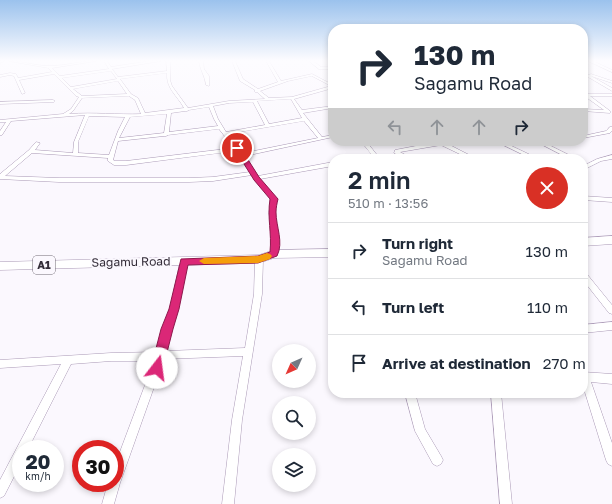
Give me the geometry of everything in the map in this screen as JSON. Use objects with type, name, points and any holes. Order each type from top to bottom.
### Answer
[{"type":"highway","points":[[588,242],[612,240]]},
{"type":"highway","name":"Sagamu Road","points":[[0,266],[184,262],[258,259],[274,254],[328,253]]},
{"type":"street","points":[[19,85],[23,93]]},
{"type":"street","points":[[67,85],[80,96],[130,94]]},
{"type":"street","points":[[70,88],[89,85]]},
{"type":"street","points":[[123,85],[130,94],[137,98],[144,115]]},
{"type":"street","points":[[170,85],[187,110]]},
{"type":"street","points":[[248,85],[268,100]]},
{"type":"street","points":[[256,91],[274,85]]},
{"type":"street","points":[[603,85],[612,90]]},
{"type":"street","points":[[0,121],[88,115],[144,115],[187,110],[229,102],[292,98],[328,88]]},
{"type":"street","points":[[588,94],[612,95]]},
{"type":"street","points":[[64,117],[72,110],[80,96]]},
{"type":"street","points":[[588,96],[610,112]]},
{"type":"street","points":[[292,98],[300,112],[321,139]]},
{"type":"street","points":[[0,103],[53,101]]},
{"type":"street","points":[[255,101],[266,126]]},
{"type":"street","points":[[211,106],[213,114],[242,155],[254,176],[274,199],[272,213],[276,239],[274,254]]},
{"type":"street","points":[[300,112],[328,108]]},
{"type":"street","points":[[588,110],[610,112]]},
{"type":"street","points":[[166,134],[169,112]]},
{"type":"street","points":[[75,154],[76,142],[88,115]]},
{"type":"street","points":[[129,115],[120,126],[117,140],[112,149],[110,160],[118,164],[237,148]]},
{"type":"street","points":[[227,133],[305,119]]},
{"type":"street","points":[[0,134],[10,120]]},
{"type":"street","points":[[117,140],[221,127]]},
{"type":"street","points":[[588,136],[608,132],[612,128]]},
{"type":"street","points":[[242,155],[328,137]]},
{"type":"street","points":[[0,177],[31,151],[38,143]]},
{"type":"street","points":[[367,146],[373,154]]},
{"type":"street","points":[[399,154],[397,151],[420,146]]},
{"type":"street","points":[[447,146],[464,154]]},
{"type":"street","points":[[508,146],[525,154]]},
{"type":"street","points":[[546,146],[563,154]]},
{"type":"street","points":[[31,151],[111,157]]},
{"type":"street","points":[[588,164],[612,157]]},
{"type":"street","points":[[0,177],[59,180],[213,180],[254,176],[328,165]]},
{"type":"street","points":[[0,177],[3,180],[0,182]]},
{"type":"street","points":[[588,198],[612,200]]},
{"type":"street","points":[[228,504],[237,420],[258,294],[258,259]]},
{"type":"street","points":[[124,456],[157,368],[174,309],[184,262]]},
{"type":"street","points":[[588,281],[612,311]]},
{"type":"street","points":[[588,328],[612,326]]},
{"type":"street","points":[[0,364],[111,357],[156,357],[160,355],[249,352]]},
{"type":"street","points":[[27,440],[68,360]]},
{"type":"street","points":[[588,377],[612,379]]},
{"type":"street","points":[[588,389],[612,460]]},
{"type":"street","points":[[411,398],[420,431],[437,460]]},
{"type":"street","points":[[496,398],[506,504]]},
{"type":"street","points":[[0,492],[12,469]]},
{"type":"street","points":[[108,504],[111,492]]},
{"type":"slow traffic","points":[[204,261],[258,259],[267,256]]},
{"type":"route","points":[[157,368],[174,309],[184,262],[258,259],[274,254],[276,239],[272,222],[274,199],[268,194],[256,178],[237,148]]}]
